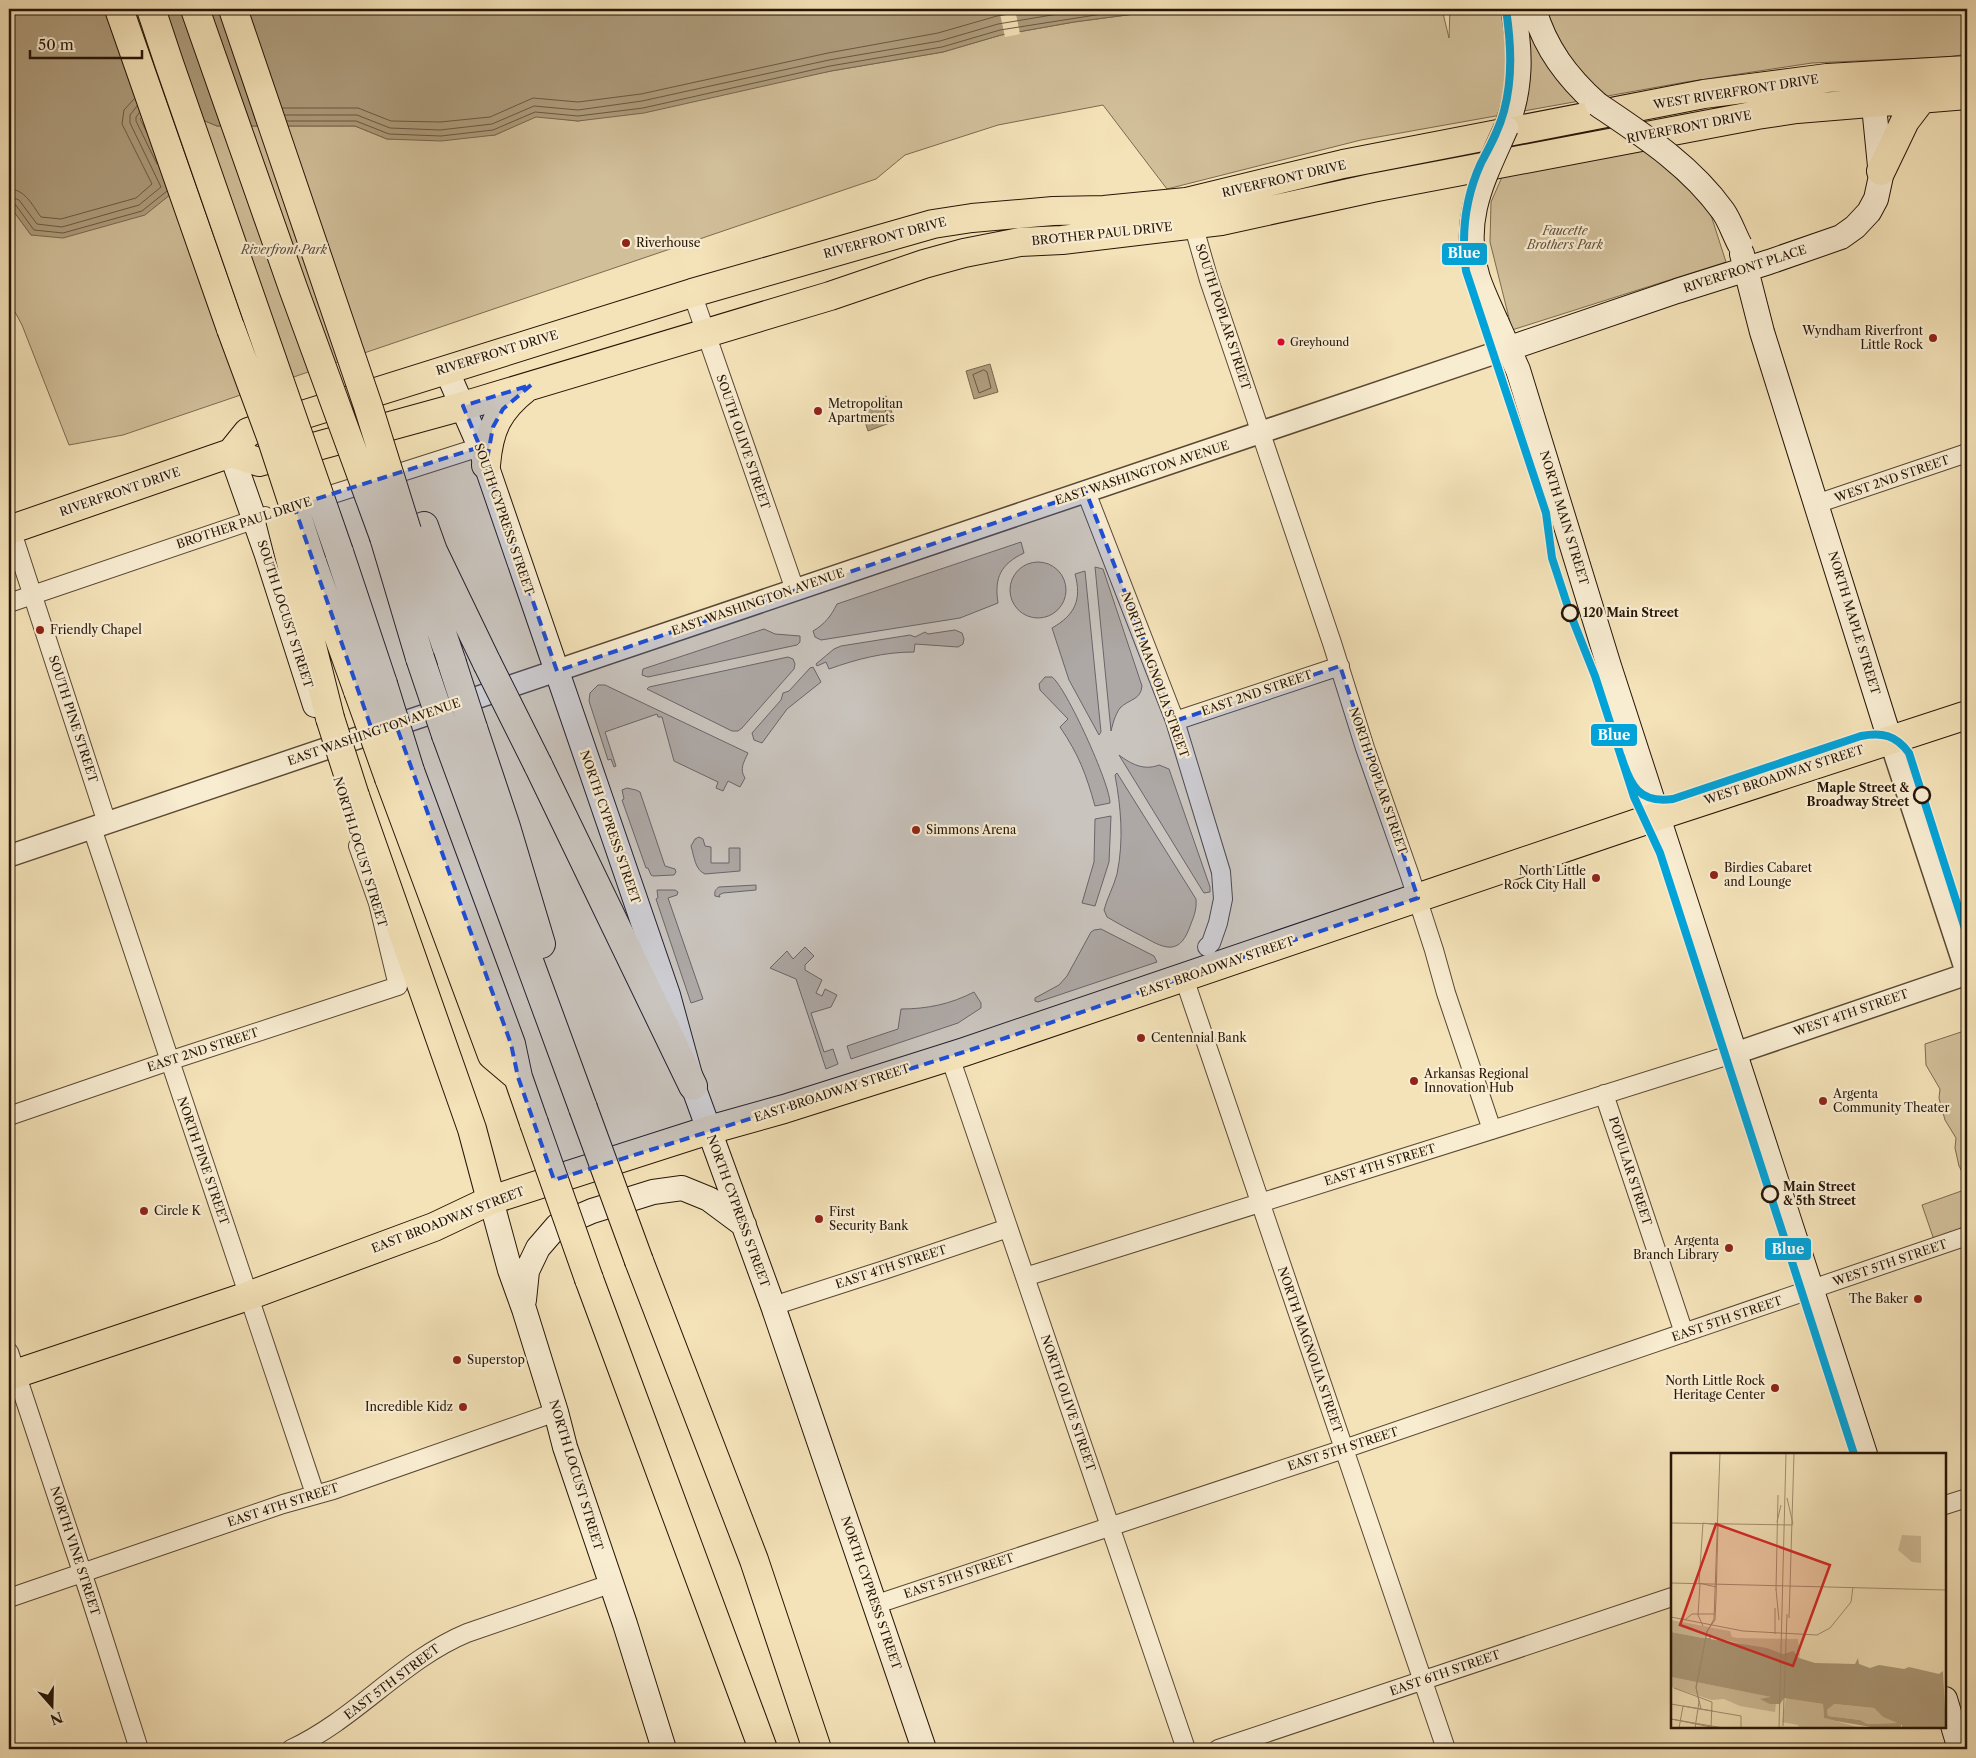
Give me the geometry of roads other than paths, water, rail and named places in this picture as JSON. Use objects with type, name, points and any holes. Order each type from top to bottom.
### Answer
[{"type":"main road","points":[[119,9],[230,329],[271,437],[302,564],[330,718],[355,796],[472,1129],[491,1200]]},
{"type":"main road","points":[[151,9],[338,552],[370,687],[400,775],[511,1044],[518,1077],[589,1279],[764,1749]]},
{"type":"main road","points":[[195,9],[292,288],[405,531],[452,663],[506,827],[571,1044],[583,1108]]},
{"type":"main road","points":[[233,9],[368,406],[383,418],[405,531],[420,658],[446,735],[639,1261],[754,1560],[817,1749]]},
{"type":"main road","name":"NORTH MAIN STREET","points":[[1513,9],[1520,57],[1516,99],[1506,128],[1476,198],[1471,228],[1478,279],[1518,370],[1608,666],[1736,1053],[1865,1453]]},
{"type":"main road","points":[[1534,9],[1546,42],[1563,70],[1597,104],[1648,139],[1703,185],[1724,213],[1740,245],[1746,269]]},
{"type":"main road","name":"WEST RIVERFRONT DRIVE","points":[[1596,116],[1704,94],[1773,84],[1827,78],[1967,70]]},
{"type":"main road","points":[[1871,76],[1874,104]]},
{"type":"main road","name":"RIVERFRONT DRIVE","points":[[1505,163],[1797,109],[1967,95]]},
{"type":"main road","points":[[1881,171],[1902,127],[1921,100]]},
{"type":"main road","name":"RIVERFRONT PLACE","points":[[1508,349],[1841,237],[1856,227],[1869,212],[1876,199],[1881,171],[1874,104]]},
{"type":"main road","name":"RIVERFRONT DRIVE","points":[[10,530],[231,453],[248,432],[692,293],[933,224],[972,218],[1052,211],[1104,210],[1190,213],[1343,164],[1596,116]]},
{"type":"main road","name":"BROTHER PAUL DRIVE","points":[[706,333],[830,296],[924,264],[992,247],[1190,213],[1221,221],[1372,188],[1505,163]]},
{"type":"main road","name":"NORTH MAPLE STREET","points":[[1746,269],[1762,332],[1890,740]]},
{"type":"main road","points":[[231,453],[259,462],[463,406],[706,333]]},
{"type":"main road","name":"SOUTH CYPRESS STREET","points":[[446,369],[483,456],[557,671]]},
{"type":"main road","points":[[483,456],[493,427],[503,409],[531,385]]},
{"type":"main road","name":"SOUTH LOCUST STREET","points":[[231,453],[267,555],[328,748]]},
{"type":"main road","points":[[405,531],[433,550],[693,1086]]},
{"type":"main road","points":[[302,564],[370,687]]},
{"type":"main road","name":"NORTH CYPRESS STREET","points":[[557,671],[668,995],[693,1086],[773,1306],[924,1749]]},
{"type":"main road","name":"WEST BROADWAY STREET","points":[[1658,816],[1967,715]]},
{"type":"main road","name":"EAST BROADWAY STREET","points":[[11,1368],[248,1296],[434,1227],[491,1200],[709,1130],[784,1109],[950,1057],[1658,816]]},
{"type":"main road","points":[[524,1309],[527,1271],[538,1248],[557,1226],[592,1210],[653,1192],[682,1188],[709,1199],[744,1225]]},
{"type":"main road","name":"NORTH LOCUST STREET","points":[[491,1200],[510,1270],[524,1309],[565,1447],[625,1624],[664,1749]]},
{"type":"main road","points":[[1946,1702],[1960,1749]]},
{"type":"street","name":"SOUTH POPLAR STREET","points":[[1190,213],[1209,280],[1261,433]]},
{"type":"street","name":"SOUTH OLIVE STREET","points":[[692,293],[795,590]]},
{"type":"street","name":"EAST WASHINGTON AVENUE","points":[[9,856],[1508,349]]},
{"type":"street","name":"NORTH POPLAR STREET","points":[[1261,433],[1340,666],[1365,748],[1418,898],[1446,993],[1492,1130]]},
{"type":"street","name":"WEST 2ND STREET","points":[[1816,504],[1967,453]]},
{"type":"street","name":"BROTHER PAUL DRIVE","points":[[9,603],[254,519],[483,456]]},
{"type":"street","name":"NORTH MAGNOLIA STREET","points":[[1086,492],[1175,721],[1221,872],[1223,899],[1212,943],[1208,947]]},
{"type":"street","name":"SOUTH PINE STREET","points":[[10,530],[32,594],[99,826]]},
{"type":"street","name":"EAST 2ND STREET","points":[[1175,721],[1340,666]]},
{"type":"street","name":"NORTH MAPLE STREET","points":[[1890,740],[1967,974]]},
{"type":"street","name":"NORTH LOCUST STREET","points":[[328,748],[356,842],[378,903],[398,986]]},
{"type":"street","name":"NORTH PINE STREET","points":[[99,826],[169,1061],[315,1494]]},
{"type":"street","name":"WEST 4TH STREET","points":[[1736,1053],[1967,974]]},
{"type":"street","name":"NORTH MAGNOLIA STREET","points":[[1184,978],[1446,1749]]},
{"type":"street","name":"EAST 2ND STREET","points":[[9,1116],[398,986]]},
{"type":"street","name":"EAST 4TH STREET","points":[[1025,1277],[1736,1053]]},
{"type":"street","name":"NORTH OLIVE STREET","points":[[950,1057],[1186,1749]]},
{"type":"street","name":"POPULAR STREET","points":[[1604,1094],[1684,1333]]},
{"type":"street","name":"EAST 4TH STREET","points":[[773,1306],[1008,1228]]},
{"type":"street","name":"WEST 5TH STREET","points":[[1812,1290],[1967,1236]]},
{"type":"street","name":"EAST 5TH STREET","points":[[874,1605],[1344,1449],[1812,1290]]},
{"type":"street","name":"NORTH VINE STREET","points":[[11,1368],[82,1571],[138,1749]]},
{"type":"street","name":"EAST 4TH STREET","points":[[9,1598],[82,1571],[315,1494],[333,1490],[556,1412]]},
{"type":"street","points":[[1946,1506],[1967,1498]]},
{"type":"street","name":"EAST 5TH STREET","points":[[292,1749],[328,1729],[360,1707],[423,1656],[444,1642],[610,1584]]},
{"type":"street","name":"EAST 6TH STREET","points":[[1218,1749],[1671,1597]]},
{"type":"water","points":[[9,9],[1172,9],[1074,22],[1001,35],[943,52],[831,71],[644,113],[578,121],[536,117],[495,135],[441,141],[387,139],[355,126],[217,126],[169,106],[148,112],[140,119],[176,190],[145,215],[63,238],[31,235],[9,205]]},
{"type":"water","points":[[990,364],[998,392],[974,399],[966,371]]},
{"type":"water","points":[[886,396],[895,421],[868,431],[860,406]]},
{"type":"place","name":"Riverhouse","points":[[626,243]]},
{"type":"place","name":"Wyndham Riverfront Little Rock","points":[[1933,338]]},
{"type":"place","name":"Greyhound","points":[[1281,342]]},
{"type":"place","name":"Metropolitan Apartments","points":[[818,411]]},
{"type":"place","name":"120 Main Street","points":[[1570,613]]},
{"type":"place","name":"Friendly Chapel","points":[[40,630]]},
{"type":"place","name":"Maple Street & Broadway Street","points":[[1922,795]]},
{"type":"place","name":"Simmons Arena","points":[[916,830]]},
{"type":"place","name":"Birdies Cabaret and Lounge","points":[[1714,875]]},
{"type":"place","name":"North Little Rock City Hall","points":[[1596,878]]},
{"type":"place","name":"Centennial Bank","points":[[1141,1038]]},
{"type":"place","name":"Arkansas Regional Innovation Hub","points":[[1414,1081]]},
{"type":"place","name":"Argenta Community Theater","points":[[1823,1101]]},
{"type":"place","name":"Main Street & 5th Street","points":[[1770,1194]]},
{"type":"place","name":"Circle K","points":[[144,1211]]},
{"type":"place","name":"First Security Bank","points":[[819,1219]]},
{"type":"place","name":"Argenta Branch Library","points":[[1729,1248]]},
{"type":"place","name":"The Baker","points":[[1918,1299]]},
{"type":"place","name":"Superstop","points":[[457,1360]]},
{"type":"place","name":"North Little Rock Heritage Center","points":[[1775,1388]]},
{"type":"place","name":"Incredible Kidz","points":[[463,1407]]},
{"type":"park label","name":"Faucette Brothers Park","points":[[1565,238]]},
{"type":"park label","name":"Riverfront Park","points":[[284,250]]}]
